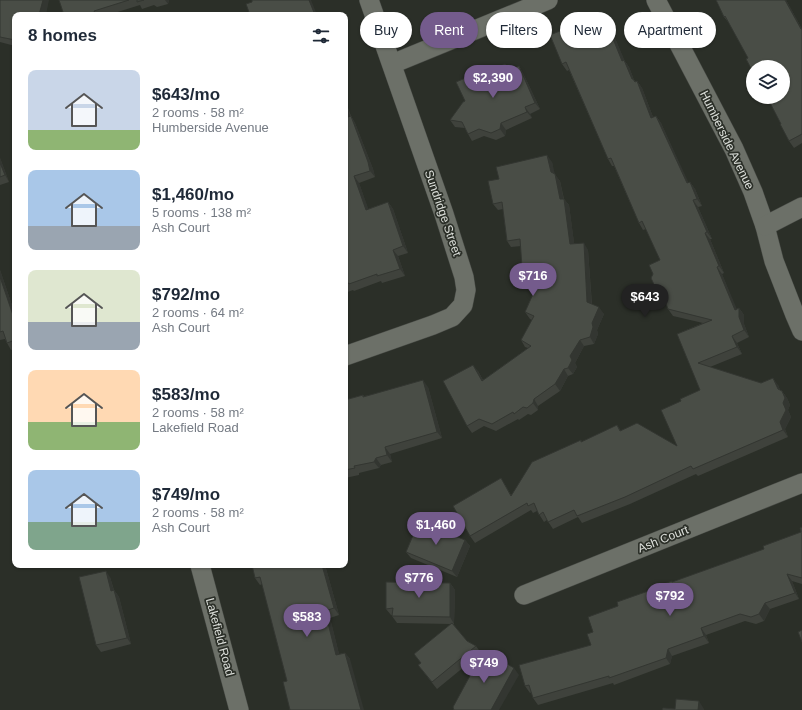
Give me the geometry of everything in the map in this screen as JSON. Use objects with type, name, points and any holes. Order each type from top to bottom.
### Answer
[{"type":"street","name":"Sundridge Street","points":[[348,355],[452,317],[463,305],[466,290],[460,263],[369,0]]},
{"type":"street","points":[[392,64],[548,0]]},
{"type":"street","name":"Humberside Avenue","points":[[656,0],[734,149],[753,192],[765,226],[774,261],[794,314],[802,330]]},
{"type":"street","points":[[765,226],[802,207]]},
{"type":"street","name":"Ash Court","points":[[524,595],[802,483]]},
{"type":"street","name":"Lakefield Road","points":[[201,568],[239,710]]},
{"type":"building","points":[[0,0],[43,0],[40,12],[12,12],[12,39],[0,37]]},
{"type":"building","points":[[59,0],[129,0],[94,12],[63,12]]},
{"type":"building","points":[[252,0],[309,0],[314,12],[249,12],[246,4],[252,2]]},
{"type":"building","points":[[716,0],[785,0],[802,29],[802,134],[789,141],[771,104],[790,104],[790,60],[747,60],[748,58],[725,16],[724,17]]},
{"type":"building","points":[[560,31],[560,48],[616,48],[616,46],[632,79],[635,82],[637,81],[651,118],[656,116],[687,183],[690,182],[697,199],[693,200],[707,232],[705,233],[719,266],[717,267],[735,310],[739,308],[739,317],[744,330],[732,336],[737,347],[698,363],[761,383],[773,378],[778,389],[782,391],[785,398],[783,403],[786,410],[780,422],[783,430],[693,469],[691,466],[625,497],[577,516],[574,510],[548,522],[543,512],[539,515],[534,503],[528,506],[527,503],[470,536],[453,506],[501,478],[511,496],[532,462],[581,440],[581,442],[617,425],[620,431],[637,423],[677,446],[661,410],[700,390],[677,334],[712,320],[668,309],[661,291],[656,289],[651,278],[653,274],[649,265],[660,260],[642,221],[639,223],[611,158],[608,159],[566,62],[562,64],[552,40],[552,34]]},
{"type":"building","points":[[505,64],[508,71],[519,66],[535,103],[525,107],[527,112],[501,123],[500,129],[491,133],[479,129],[468,134],[462,122],[450,120],[465,101],[456,82],[477,73],[479,75]]},
{"type":"building","points":[[351,116],[370,171],[354,176],[366,210],[388,202],[403,246],[393,250],[400,269],[377,276],[377,274],[349,283],[348,117]]},
{"type":"building","points":[[547,155],[551,172],[555,174],[560,199],[564,199],[570,244],[584,243],[587,302],[599,307],[592,323],[593,327],[590,337],[580,340],[570,356],[572,360],[568,368],[564,369],[555,384],[534,399],[533,403],[527,408],[523,407],[514,414],[513,412],[492,424],[479,419],[467,426],[443,381],[473,365],[482,381],[531,346],[521,340],[534,316],[525,312],[546,265],[522,267],[520,239],[507,241],[502,202],[493,204],[488,181],[499,179],[496,167]]},
{"type":"building","points":[[0,163],[5,175],[0,177]]},
{"type":"building","points":[[0,277],[12,312],[12,341],[7,343],[3,331],[0,332]]},
{"type":"building","points":[[423,380],[437,432],[385,447],[387,455],[376,458],[374,462],[354,466],[355,468],[348,469],[348,399],[363,395],[363,397]]},
{"type":"building","points":[[419,521],[465,540],[452,571],[406,552]]},
{"type":"building","points":[[802,527],[802,578],[787,574],[795,593],[765,603],[759,614],[751,617],[740,614],[701,628],[704,636],[668,649],[666,658],[609,678],[609,676],[533,698],[529,685],[525,686],[519,665],[591,645],[587,634],[593,632],[588,617],[618,606],[617,602],[651,590],[650,589],[764,549],[763,546],[801,532],[800,528]]},
{"type":"building","points":[[253,568],[323,568],[334,608],[325,611],[336,655],[345,653],[361,710],[290,710],[283,682],[287,681],[260,577],[255,578]]},
{"type":"building","points":[[106,571],[111,591],[114,590],[127,638],[96,645],[79,577]]},
{"type":"building","points":[[386,582],[450,583],[450,617],[392,616],[393,608],[386,609]]},
{"type":"building","points":[[452,623],[467,641],[476,646],[432,682],[418,665],[421,663],[414,654]]},
{"type":"building","points":[[802,630],[802,642],[798,632]]},
{"type":"building","points":[[484,650],[514,668],[491,710],[454,710],[453,707]]},
{"type":"building","points":[[676,699],[699,701],[698,710],[662,710],[663,708],[675,709]]}]
